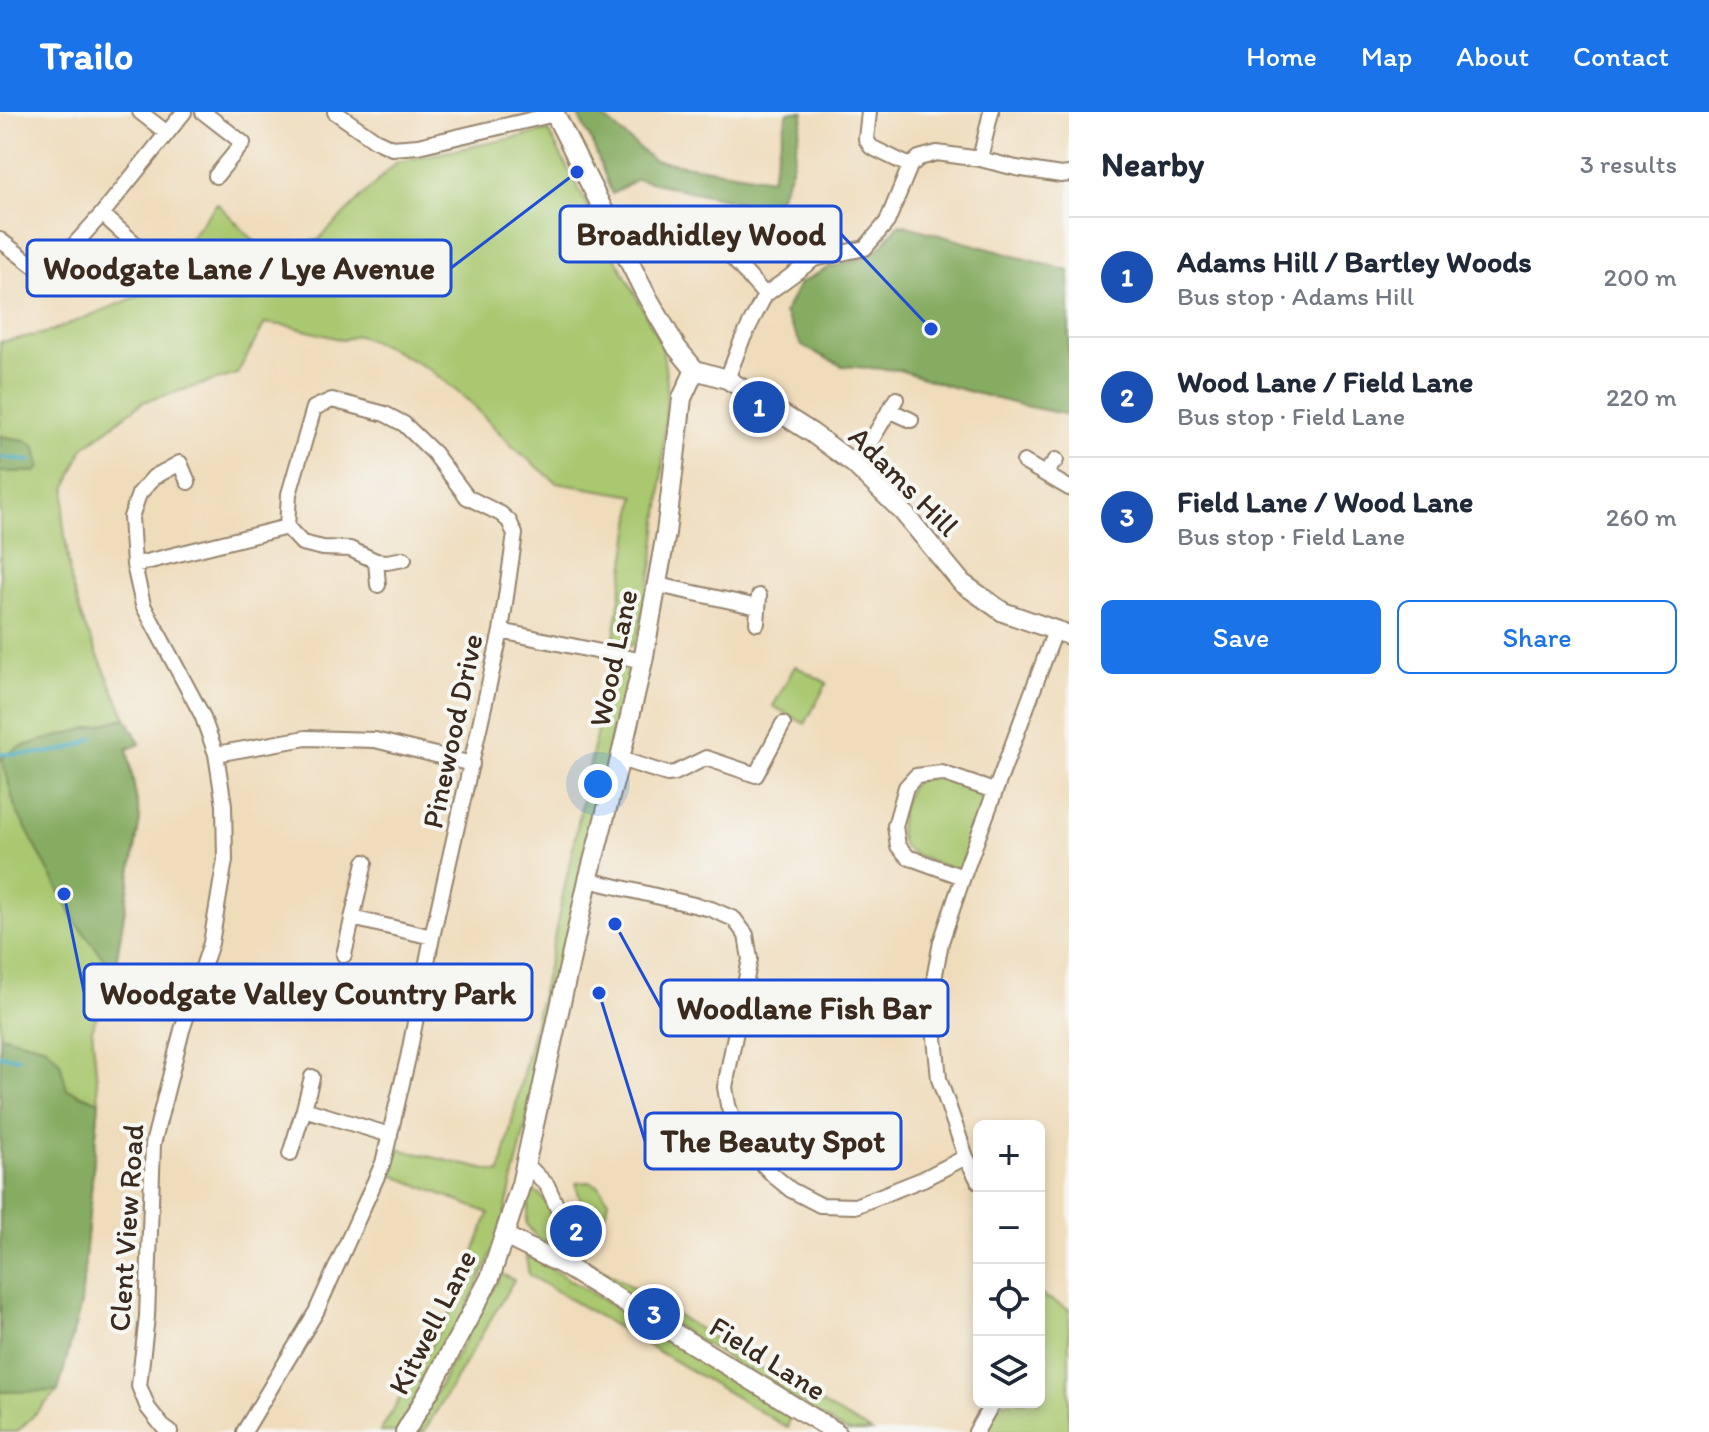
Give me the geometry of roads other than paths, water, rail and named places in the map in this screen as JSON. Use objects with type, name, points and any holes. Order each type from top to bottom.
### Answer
[{"type":"street","points":[[140,112],[167,133]]},
{"type":"street","points":[[0,240],[34,266],[57,264],[102,214],[184,112]]},
{"type":"street","points":[[203,112],[243,143],[216,176]]},
{"type":"street","points":[[335,112],[392,148],[418,146],[555,113],[645,293],[677,348],[695,370]]},
{"type":"street","points":[[869,112],[866,139],[871,147],[910,166]]},
{"type":"street","points":[[980,159],[991,112]]},
{"type":"street","points":[[727,379],[742,340],[765,295],[814,259],[865,248],[887,222],[910,166],[919,158],[937,153],[1016,168],[1069,174]]},
{"type":"street","points":[[102,214],[141,249]]},
{"type":"street","points":[[706,228],[765,295]]},
{"type":"street","name":"Adams Hill","points":[[695,370],[727,379],[812,433],[854,464],[903,512],[962,583],[1003,612],[1062,633]]},
{"type":"street","name":"Wood Lane","points":[[505,1236],[521,1184],[588,880],[643,661],[666,533],[682,398],[695,370]]},
{"type":"street","name":"Pinewood Drive","points":[[244,1432],[316,1312],[383,1163],[501,631],[515,534],[509,521],[501,514],[467,497],[434,453],[404,424],[385,414],[332,400],[314,408],[289,494],[287,527]]},
{"type":"street","points":[[854,464],[892,404],[911,420]]},
{"type":"street","points":[[1045,473],[1056,460]]},
{"type":"street","points":[[1024,462],[1069,488]]},
{"type":"street","name":"Clent View Road","points":[[170,1432],[148,1408],[139,1386],[147,1317],[153,1144],[182,1030],[211,943],[225,860],[224,805],[216,754],[202,715],[143,605],[134,565],[131,517],[139,494],[154,477],[180,463],[188,482]]},
{"type":"street","points":[[134,565],[287,527],[302,543],[350,549],[376,561],[404,559]]},
{"type":"street","points":[[376,561],[378,585]]},
{"type":"street","points":[[658,585],[758,601],[757,623]]},
{"type":"street","points":[[501,631],[643,661]]},
{"type":"street","points":[[973,1170],[939,1079],[933,1017],[935,974],[941,942],[994,791],[1062,633]]},
{"type":"street","points":[[620,759],[667,774],[706,758],[756,775],[783,724]]},
{"type":"street","points":[[216,754],[306,738],[375,740],[472,764]]},
{"type":"street","points":[[963,877],[908,857],[898,846],[895,826],[906,787],[916,776],[942,773],[994,791]]},
{"type":"street","points":[[344,955],[365,862]]},
{"type":"street","points":[[588,880],[711,909],[734,919],[746,935],[750,959],[725,1087],[728,1105],[749,1150],[791,1190],[820,1205],[855,1206],[923,1179],[966,1157]]},
{"type":"street","points":[[352,918],[432,937]]},
{"type":"street","points":[[290,1154],[312,1077]]},
{"type":"street","points":[[304,1109],[390,1135]]},
{"type":"street","points":[[525,1163],[547,1185],[566,1227],[569,1244],[565,1266]]},
{"type":"street","name":"Field Lane","points":[[505,1236],[565,1266],[816,1427],[836,1432]]},
{"type":"street","name":"Kitwell Lane","points":[[405,1432],[490,1278],[505,1236]]},
{"type":"street","points":[[976,1432],[990,1408]]},
{"type":"waterway","points":[[0,457],[31,461]]},
{"type":"waterway","points":[[0,754],[60,751],[93,738]]},
{"type":"waterway","points":[[0,1055],[18,1058]]},
{"type":"place","name":"Woodgate Lane / Lye Avenue","points":[[577,172]]},
{"type":"place","name":"Broadhidley Wood","points":[[931,329]]},
{"type":"place","name":"Adams Hill / Bartley Woods","points":[[759,407]]},
{"type":"place","name":"Woodgate Valley Country Park","points":[[64,894]]},
{"type":"place","name":"Woodlane Fish Bar","points":[[615,924]]},
{"type":"place","name":"The Beauty Spot","points":[[599,993]]},
{"type":"place","name":"Wood Lane / Field Lane","points":[[576,1231]]},
{"type":"place","name":"Field Lane / Wood Lane","points":[[654,1314]]}]
